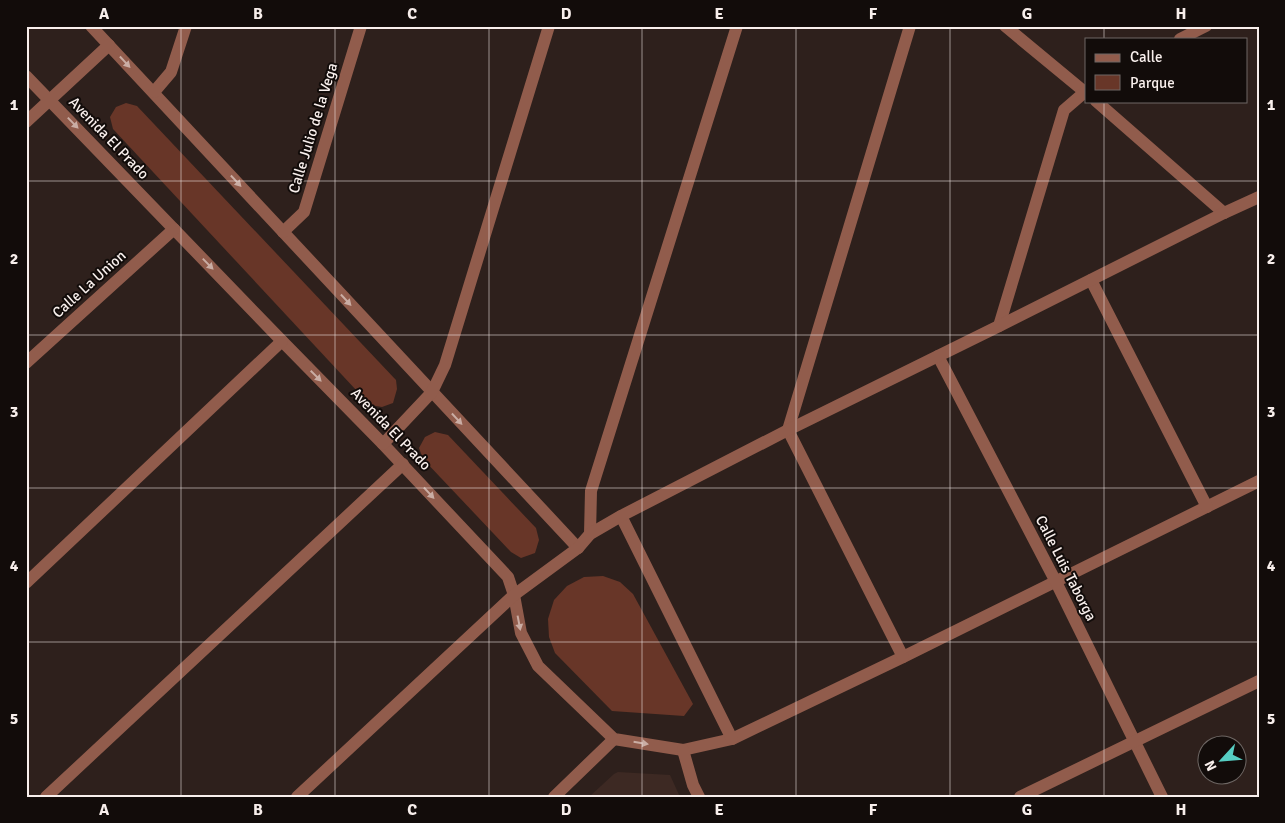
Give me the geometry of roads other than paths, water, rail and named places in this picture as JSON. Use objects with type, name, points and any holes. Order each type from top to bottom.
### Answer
[{"type":"street","points":[[91,26],[578,548]]},
{"type":"street","points":[[154,92],[170,72],[186,26]]},
{"type":"street","name":"Calle Julio de la Vega","points":[[283,232],[304,212],[361,26]]},
{"type":"street","points":[[383,444],[432,392],[448,356],[549,26]]},
{"type":"street","points":[[590,534],[591,491],[736,26]]},
{"type":"street","points":[[903,657],[788,430],[910,26]]},
{"type":"street","points":[[1005,26],[1085,91]]},
{"type":"street","points":[[1182,38],[1206,26]]},
{"type":"street","points":[[26,122],[109,45]]},
{"type":"street","name":"Avenida El Prado","points":[[26,76],[403,464],[508,577],[514,595],[521,633],[538,666],[614,739]]},
{"type":"street","points":[[999,326],[1064,110],[1085,93]]},
{"type":"street","points":[[1097,102],[1224,213]]},
{"type":"street","points":[[297,797],[514,595],[578,548],[590,534],[621,516],[788,430],[1259,197]]},
{"type":"street","name":"Calle La Union","points":[[26,363],[174,229]]},
{"type":"street","points":[[1091,280],[1207,507]]},
{"type":"street","points":[[26,583],[282,341]]},
{"type":"street","name":"Calle Luis Taborga","points":[[938,356],[1056,582],[1162,797]]},
{"type":"street","points":[[46,797],[403,464]]},
{"type":"street","points":[[554,797],[614,739],[683,750],[732,739],[1259,482]]},
{"type":"street","points":[[621,516],[732,739]]},
{"type":"street","points":[[1020,797],[1259,681]]},
{"type":"street","points":[[683,750],[693,786],[699,797]]}]
